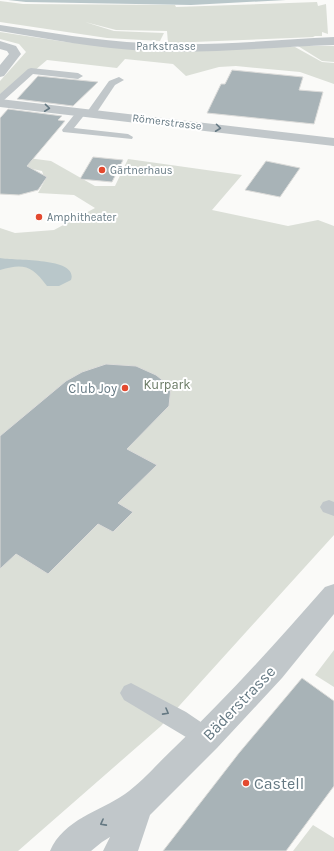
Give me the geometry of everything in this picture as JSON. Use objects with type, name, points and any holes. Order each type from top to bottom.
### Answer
[{"type":"street","name":"Parkstrasse","points":[[0,28],[82,41],[146,47],[306,42],[328,43]]},
{"type":"street","points":[[0,45],[12,49],[16,54],[0,73]]},
{"type":"street","name":"Römerstrasse","points":[[0,103],[334,142]]},
{"type":"street","name":"Bäderstrasse","points":[[67,851],[90,830],[137,805],[206,738],[272,669],[334,596]]},
{"type":"street","name":"Bäderstrasse","points":[[120,851],[124,846],[137,805]]},
{"type":"lane","points":[[0,99],[31,71],[78,76]]},
{"type":"lane","points":[[119,80],[112,83],[87,113],[67,130],[128,137]]},
{"type":"lane","points":[[131,693],[178,719],[206,738]]},
{"type":"green space","points":[[0,1],[23,4],[175,5],[176,7],[317,2],[318,6],[326,4],[328,34],[322,32],[322,36],[313,36],[315,37],[168,43],[167,31],[116,30],[85,22],[114,31],[164,33],[160,41],[107,38],[0,22]]},
{"type":"green space","points":[[0,32],[66,42],[117,47],[295,47],[322,62],[334,63],[334,84],[300,72],[236,66],[219,67],[186,76],[173,64],[125,59],[117,68],[47,60],[7,94],[0,94],[0,81],[26,52],[19,44],[0,39]]},
{"type":"green space","points":[[298,46],[334,46],[334,62],[322,61]]},
{"type":"green space","name":"Kurpark","points":[[28,158],[51,161],[95,186],[115,186],[128,159],[242,175],[212,210],[288,226],[318,220],[334,226],[334,535],[161,726],[18,851],[0,851],[0,228],[15,233],[54,230],[95,208],[74,195],[38,193],[45,180],[42,171],[23,167]]},
{"type":"green space","points":[[334,650],[334,687],[315,675]]},
{"type":"green space","points":[[313,825],[334,838],[334,851],[293,851]]},
{"type":"shaded area","points":[[8,0],[286,0],[191,5],[26,2]]},
{"type":"shaded area","points":[[0,258],[56,264],[65,267],[71,273],[71,280],[59,286],[47,286],[37,274],[27,268],[15,267],[0,270]]},
{"type":"building","points":[[232,70],[303,77],[299,90],[323,92],[314,124],[207,113],[221,84],[225,84]]},
{"type":"building","points":[[38,76],[98,82],[73,106],[17,99]]},
{"type":"building","points":[[8,109],[62,116],[58,120],[65,121],[27,166],[47,177],[38,190],[19,195],[0,194],[0,118]]},
{"type":"building","name":"Gärtnerhaus","points":[[93,157],[123,160],[112,182],[80,179]]},
{"type":"building","points":[[266,161],[300,168],[280,197],[245,190]]},
{"type":"building","points":[[106,364],[136,366],[156,375],[171,387],[169,406],[127,449],[157,465],[118,503],[133,512],[113,532],[98,524],[48,574],[16,554],[0,569],[0,436],[66,381],[82,372]]},
{"type":"building","points":[[302,678],[334,701],[334,786],[286,851],[163,851],[239,753]]},
{"type":"place","name":"Gärtnerhaus","points":[[102,170]]},
{"type":"place","name":"Amphitheater","points":[[39,217]]},
{"type":"place","name":"Club Joy","points":[[125,388]]},
{"type":"place","name":"Castell","points":[[246,783]]}]
